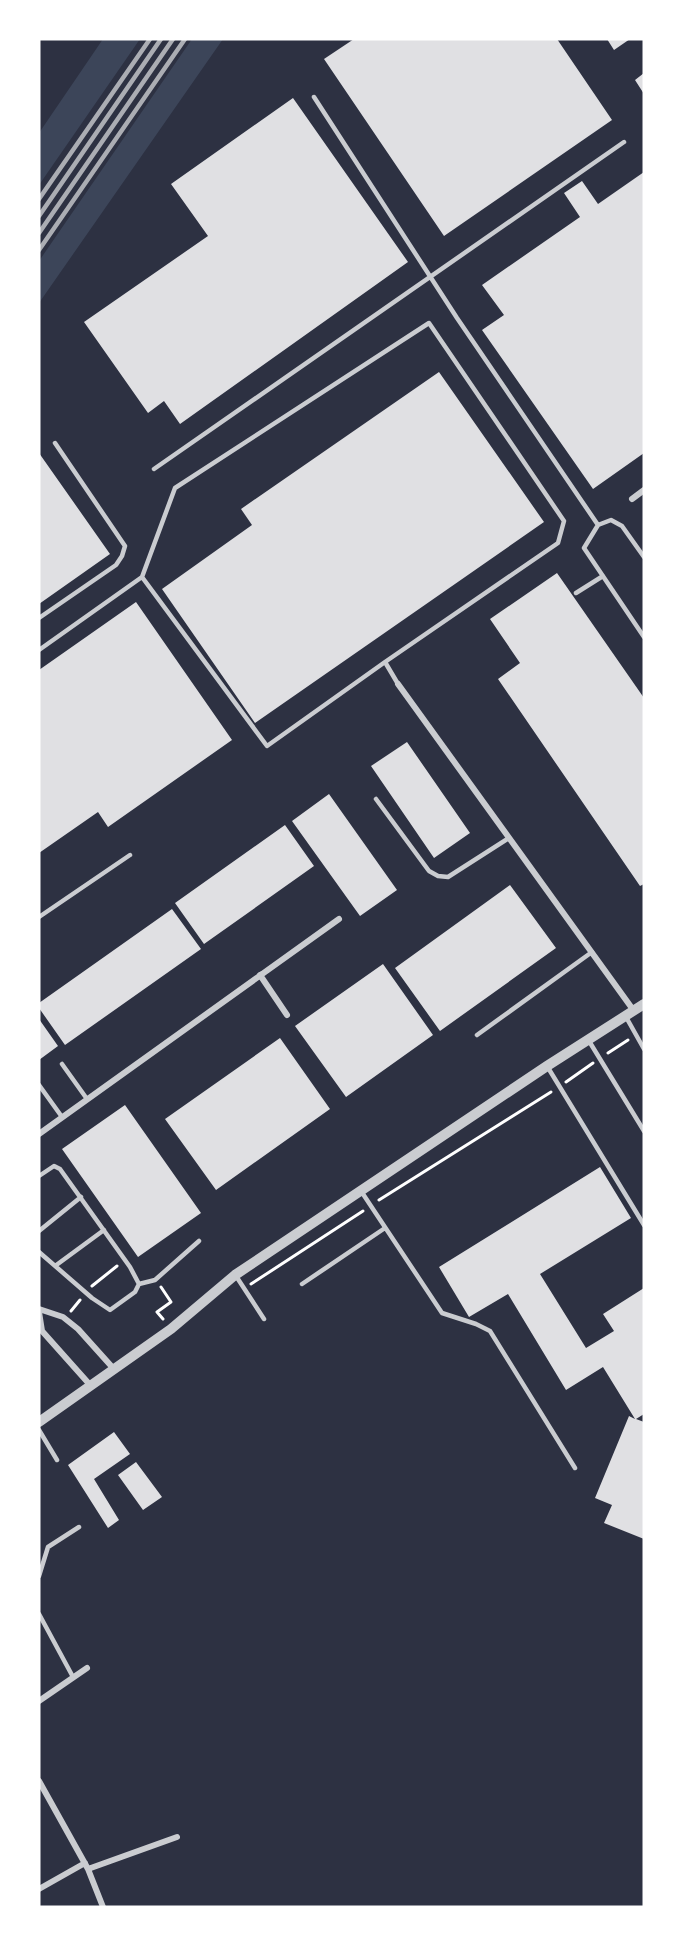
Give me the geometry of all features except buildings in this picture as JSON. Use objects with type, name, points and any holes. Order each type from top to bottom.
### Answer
[{"type":"street","points":[[632,499],[644,490]]},
{"type":"street","points":[[398,684],[592,952],[630,1014]]},
{"type":"street","points":[[39,1134],[339,919]]},
{"type":"street","points":[[260,975],[287,1015]]},
{"type":"street","points":[[39,1422],[171,1329],[235,1275],[547,1066],[644,1004]]},
{"type":"street","points":[[91,1386],[42,1331],[39,1310],[63,1317],[78,1329],[113,1368]]},
{"type":"street","points":[[39,1701],[87,1668]]},
{"type":"street","points":[[39,1781],[87,1866],[103,1907]]},
{"type":"street","points":[[39,1889],[87,1866],[177,1837]]},
{"type":"lane","points":[[314,97],[430,277],[598,525]]},
{"type":"lane","points":[[154,469],[624,142]]},
{"type":"lane","points":[[39,650],[142,577],[175,488],[429,322],[564,521],[558,543],[267,746],[142,577]]},
{"type":"lane","points":[[39,618],[116,565],[125,546],[55,442]]},
{"type":"lane","points":[[644,557],[622,526],[611,520],[598,525],[584,548],[644,637]]},
{"type":"lane","points":[[576,593],[603,576]]},
{"type":"lane","points":[[385,662],[398,684]]},
{"type":"lane","points":[[376,799],[429,871],[438,876],[448,877],[509,838]]},
{"type":"lane","points":[[39,917],[130,855]]},
{"type":"lane","points":[[477,1035],[592,952]]},
{"type":"lane","points":[[630,1014],[635,1034],[644,1049]]},
{"type":"lane","points":[[588,1039],[644,1131]]},
{"type":"lane","points":[[62,1064],[87,1099]]},
{"type":"lane","points":[[547,1066],[644,1225]]},
{"type":"lane","points":[[39,1084],[62,1117]]},
{"type":"lane","points":[[39,1176],[54,1166],[60,1169],[139,1284]]},
{"type":"lane","points":[[361,1191],[442,1313],[490,1331],[575,1468]]},
{"type":"lane","points":[[39,1231],[81,1197]]},
{"type":"lane","points":[[302,1284],[385,1228]]},
{"type":"lane","points":[[55,1266],[104,1230]]},
{"type":"lane","points":[[39,1252],[110,1310],[135,1292],[139,1284],[155,1280],[199,1241]]},
{"type":"lane","points":[[235,1275],[264,1319]]},
{"type":"lane","points":[[39,1430],[57,1460]]},
{"type":"lane","points":[[39,1576],[48,1547],[79,1527]]},
{"type":"lane","points":[[39,1614],[73,1677]]},
{"type":"path","points":[[370,1206],[559,1086],[635,1034]]},
{"type":"path","points":[[63,1317],[87,1293],[93,1283],[125,1261]]},
{"type":"path","points":[[155,1280],[171,1302],[157,1312],[171,1329]]},
{"type":"shaded area","points":[[103,39],[140,39],[39,185],[39,133]]},
{"type":"shaded area","points":[[192,39],[223,39],[39,303],[39,261]]},
{"type":"railway","points":[[39,199],[150,39]]},
{"type":"railway","points":[[39,216],[161,39]]},
{"type":"railway","points":[[39,233],[173,39]]},
{"type":"railway","points":[[39,250],[185,39]]}]
